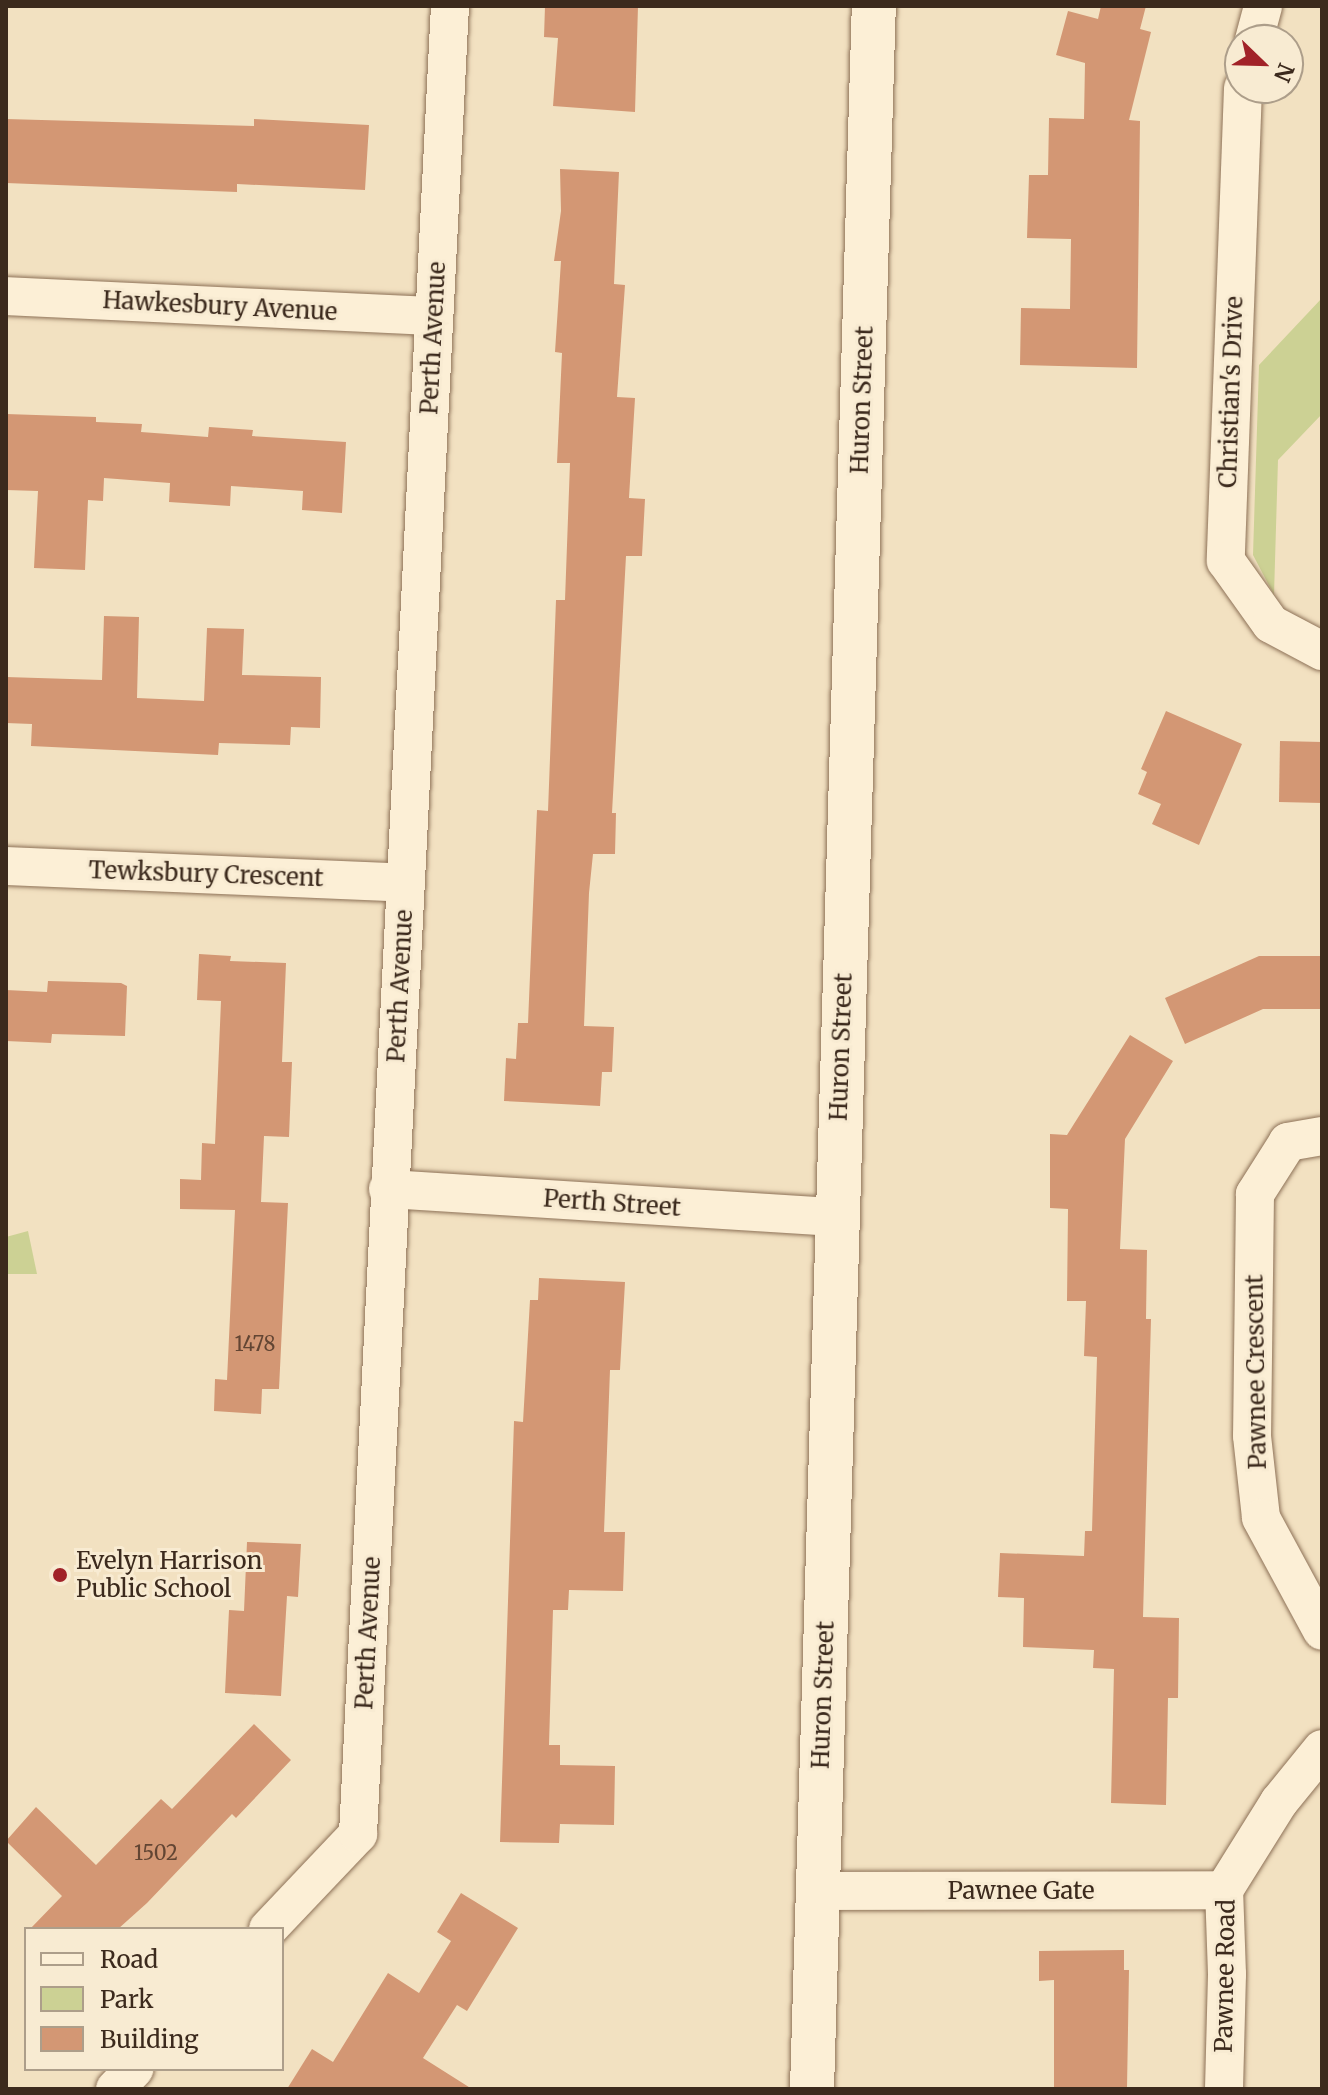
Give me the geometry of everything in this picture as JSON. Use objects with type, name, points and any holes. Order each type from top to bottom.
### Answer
[{"type":"main road","name":"Huron Street","points":[[812,2089],[874,6]]},
{"type":"street","name":"Perth Avenue","points":[[270,1927],[358,1834],[388,1189],[450,6]]},
{"type":"street","name":"Christian's Drive","points":[[1242,104],[1226,561],[1271,624],[1322,651]]},
{"type":"street","name":"Hawkesbury Avenue","points":[[6,296],[434,316]]},
{"type":"street","name":"Tewksbury Crescent","points":[[6,866],[406,883]]},
{"type":"street","name":"Pawnee Crescent","points":[[1322,1136],[1288,1142],[1255,1194],[1252,1436],[1261,1518],[1322,1631]]},
{"type":"street","name":"Perth Street","points":[[388,1189],[836,1217]]},
{"type":"street","name":"Pawnee Road","points":[[1224,2089],[1227,1974],[1224,1890],[1279,1802],[1322,1749]]},
{"type":"street","name":"Pawnee Gate","points":[[817,1891],[1224,1890]]},
{"type":"street","points":[[115,2089],[132,2071]]},
{"type":"green space","points":[[1322,298],[1322,414],[1278,460],[1274,595],[1253,555],[1259,365]]},
{"type":"green space","points":[[28,1231],[37,1274],[6,1274],[6,1237]]},
{"type":"building","points":[[545,6],[638,6],[635,112],[553,106],[558,38],[544,37]]},
{"type":"building","points":[[1101,6],[1146,6],[1140,29],[1151,32],[1129,120],[1140,121],[1137,368],[1020,365],[1021,308],[1070,309],[1071,239],[1027,238],[1029,175],[1048,175],[1049,118],[1084,119],[1085,63],[1056,55],[1068,11],[1098,19]]},
{"type":"building","points":[[6,119],[254,126],[254,119],[369,125],[365,190],[237,184],[237,192],[6,183]]},
{"type":"building","points":[[560,169],[619,172],[614,284],[625,285],[617,397],[635,398],[629,498],[645,499],[642,556],[626,556],[612,813],[616,813],[615,854],[593,854],[589,893],[584,1026],[614,1027],[612,1072],[602,1072],[600,1106],[504,1101],[506,1058],[516,1059],[518,1023],[528,1023],[537,810],[548,811],[556,600],[565,600],[570,463],[557,463],[562,353],[555,352],[561,261],[554,261],[561,211]]},
{"type":"building","points":[[6,414],[96,417],[96,422],[142,424],[141,432],[208,437],[209,427],[253,430],[252,436],[346,442],[342,513],[302,510],[303,491],[231,486],[230,506],[169,502],[170,483],[104,478],[103,501],[88,500],[85,570],[34,568],[38,491],[6,490]]},
{"type":"building","points":[[104,616],[139,617],[137,698],[204,701],[207,628],[244,629],[242,675],[321,677],[320,728],[291,727],[290,745],[219,743],[218,755],[31,746],[32,724],[6,723],[6,677],[102,680]]},
{"type":"building","points":[[1166,711],[1242,744],[1199,845],[1152,824],[1161,804],[1138,794],[1147,772],[1141,769]]},
{"type":"building","points":[[1280,741],[1322,742],[1322,803],[1279,802]]},
{"type":"building","points":[[199,954],[231,956],[230,961],[286,963],[282,1062],[292,1062],[289,1137],[264,1136],[261,1202],[288,1203],[279,1389],[262,1389],[261,1414],[214,1411],[215,1379],[227,1380],[235,1210],[180,1209],[180,1179],[201,1180],[202,1143],[215,1144],[221,1001],[197,1000]]},
{"type":"building","points":[[1259,956],[1322,956],[1322,1009],[1263,1009],[1185,1044],[1165,998]]},
{"type":"building","points":[[48,981],[121,983],[127,986],[125,1036],[52,1034],[51,1043],[6,1041],[6,990],[47,992]]},
{"type":"building","points":[[1130,1035],[1173,1061],[1125,1139],[1120,1249],[1147,1250],[1146,1319],[1151,1319],[1143,1617],[1179,1618],[1178,1698],[1168,1698],[1166,1805],[1111,1803],[1114,1669],[1093,1668],[1094,1650],[1023,1647],[1024,1598],[998,1597],[1000,1553],[1084,1556],[1085,1531],[1092,1531],[1097,1357],[1084,1356],[1086,1301],[1067,1301],[1068,1209],[1050,1208],[1050,1134],[1067,1135]]},
{"type":"building","points":[[539,1278],[625,1282],[620,1370],[610,1370],[604,1532],[625,1532],[623,1591],[569,1590],[568,1610],[553,1610],[549,1745],[560,1745],[560,1765],[615,1766],[614,1825],[560,1824],[559,1843],[500,1842],[514,1421],[523,1422],[530,1300],[538,1300]]},
{"type":"building","points":[[247,1542],[301,1544],[298,1597],[287,1596],[281,1696],[225,1693],[229,1610],[244,1611]]},
{"type":"building","points":[[254,1724],[291,1760],[236,1818],[232,1814],[120,1927],[32,1927],[62,1896],[6,1841],[36,1807],[96,1865],[161,1799],[172,1809]]},
{"type":"building","points":[[461,1893],[518,1928],[467,2011],[457,2005],[423,2058],[472,2089],[287,2089],[312,2049],[333,2062],[388,1973],[419,1993],[451,1941],[437,1932]]},
{"type":"building","points":[[1124,1950],[1124,1970],[1129,1970],[1127,2089],[1054,2089],[1054,1980],[1039,1981],[1039,1951]]},
{"type":"place","name":"Evelyn Harrison Public School","points":[[60,1575]]}]
